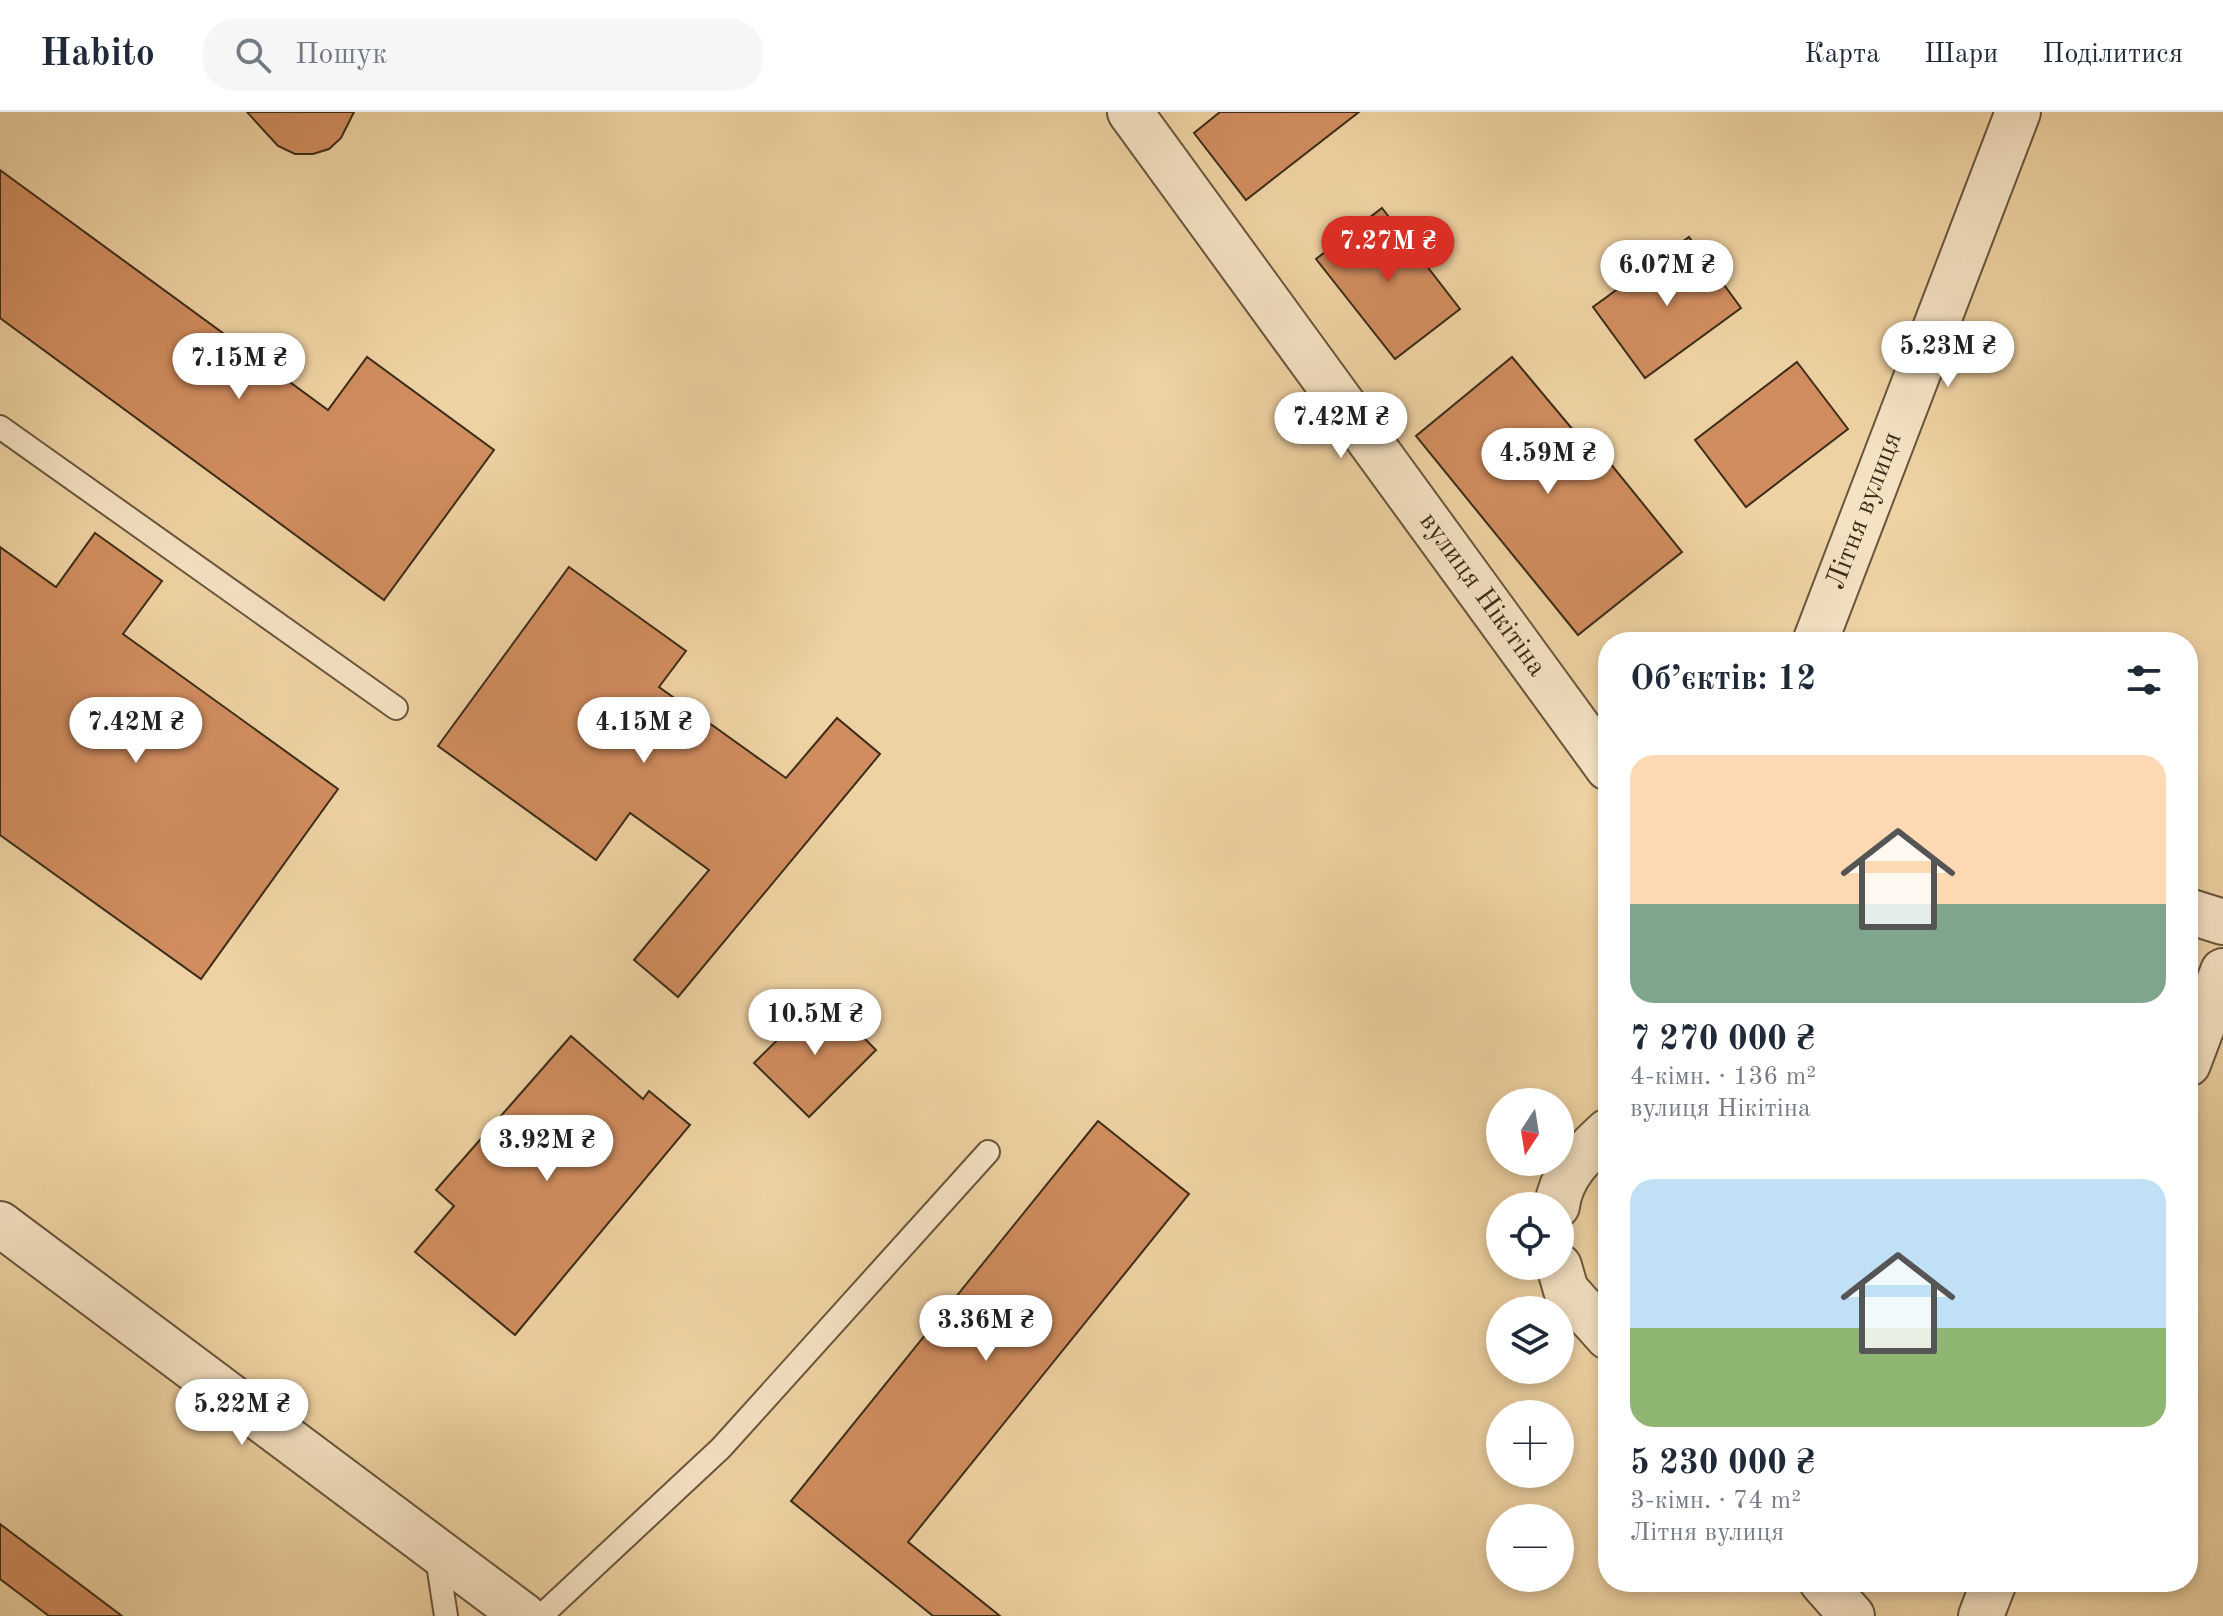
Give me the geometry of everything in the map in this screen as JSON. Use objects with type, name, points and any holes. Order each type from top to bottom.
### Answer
[{"type":"street","name":"вулиця Нікітіна","points":[[1130,112],[1598,754]]},
{"type":"street","name":"Літня вулиця","points":[[1819,632],[2018,112]]},
{"type":"street","points":[[2198,914],[2223,922]]},
{"type":"street","points":[[2198,1037],[2223,971]]},
{"type":"street","points":[[1560,1192],[1573,1165],[1598,1141]]},
{"type":"street","points":[[0,1224],[524,1616]]},
{"type":"street","points":[[1563,1280],[1566,1290],[1598,1326]]},
{"type":"street","points":[[1831,1592],[1852,1616]]},
{"type":"street","points":[[1981,1616],[1990,1592]]},
{"type":"lane","points":[[0,427],[396,708]]},
{"type":"lane","points":[[541,1616],[721,1448],[988,1152]]},
{"type":"lane","points":[[436,1550],[446,1616]]},
{"type":"building","points":[[247,112],[354,112],[341,138],[329,149],[313,154],[295,154],[278,146]]},
{"type":"building","points":[[1220,112],[1359,112],[1246,200],[1194,133]]},
{"type":"building","points":[[0,170],[328,410],[367,357],[494,450],[384,600],[0,318]]},
{"type":"building","points":[[1382,208],[1460,309],[1395,359],[1316,259]]},
{"type":"building","points":[[1689,237],[1741,308],[1645,378],[1593,307]]},
{"type":"building","points":[[1512,357],[1604,467],[1610,463],[1682,552],[1578,635],[1416,436]]},
{"type":"building","points":[[1797,362],[1848,429],[1746,507],[1695,440]]},
{"type":"building","points":[[95,533],[162,581],[123,634],[338,789],[201,979],[0,835],[0,547],[56,587]]},
{"type":"building","points":[[569,567],[686,651],[659,687],[786,778],[837,718],[880,754],[678,997],[634,960],[709,870],[630,813],[596,860],[438,746]]},
{"type":"building","points":[[822,996],[876,1050],[809,1117],[754,1063]]},
{"type":"building","points":[[571,1036],[643,1099],[649,1091],[690,1125],[515,1335],[415,1252],[454,1206],[436,1190]]},
{"type":"building","points":[[1098,1121],[1189,1194],[908,1542],[1000,1616],[933,1616],[791,1501]]},
{"type":"building","points":[[0,1524],[122,1616],[49,1616],[0,1579]]}]
